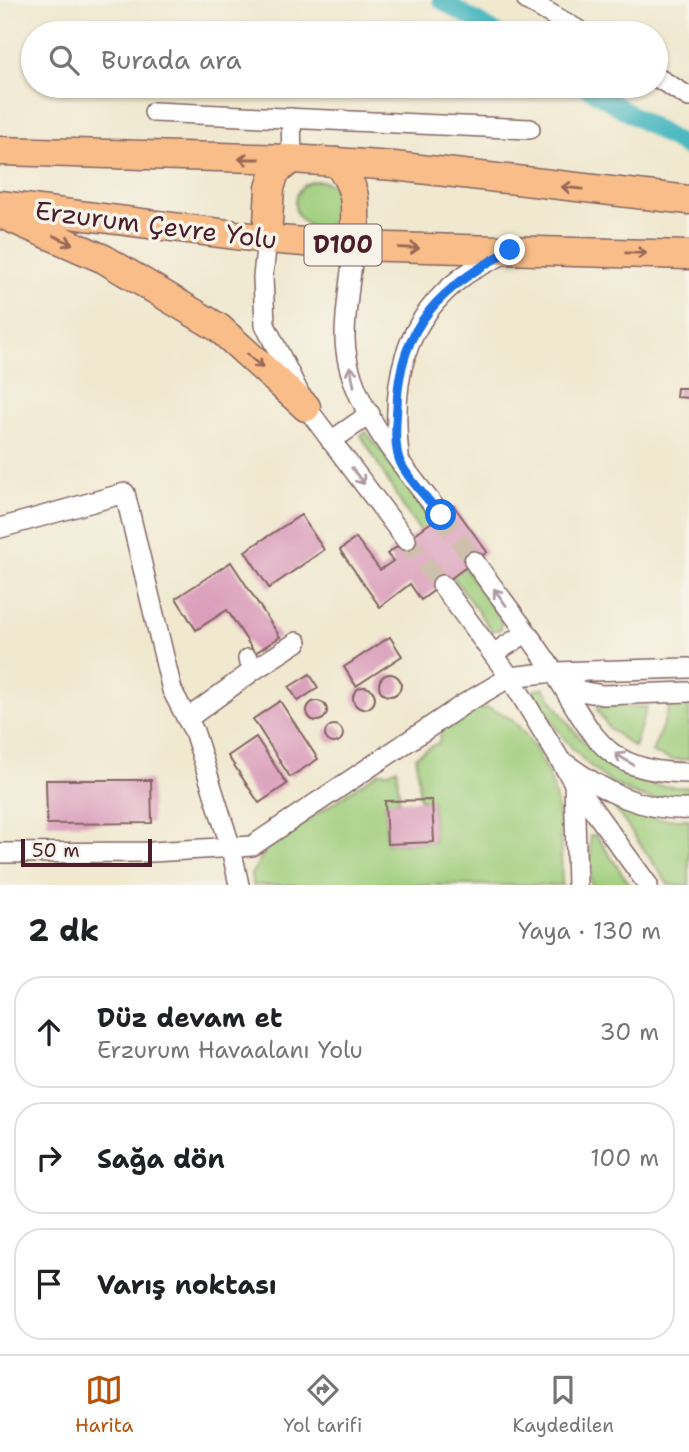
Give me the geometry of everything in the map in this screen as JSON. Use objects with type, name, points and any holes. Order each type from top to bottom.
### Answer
[{"type":"highway","points":[[0,151],[336,162],[689,200]]},
{"type":"highway","points":[[267,239],[270,188],[275,172],[292,159]]},
{"type":"highway","points":[[336,162],[349,177],[356,193],[354,246]]},
{"type":"highway","name":"Erzurum Çevre Yolu","points":[[0,205],[267,239],[354,246],[689,255]]},
{"type":"highway","points":[[0,215],[104,259],[219,328],[306,407]]},
{"type":"street","points":[[527,0],[563,21]]},
{"type":"street","points":[[668,84],[689,97]]},
{"type":"street","points":[[155,112],[530,129]]},
{"type":"street","points":[[291,118],[292,159]]},
{"type":"street","points":[[267,239],[263,277],[265,326],[306,407],[406,540]]},
{"type":"street","points":[[354,246],[345,339],[354,387],[400,461],[441,515]]},
{"type":"street","points":[[400,461],[396,430],[397,387],[405,349],[437,299],[466,274],[510,250]]},
{"type":"street","points":[[331,441],[370,414]]},
{"type":"street","points":[[0,528],[125,493],[172,690],[194,731],[239,885]]},
{"type":"street","points":[[474,561],[554,671],[591,735],[626,762],[656,773],[689,773]]},
{"type":"street","points":[[442,585],[510,677],[573,783],[648,885]]},
{"type":"street","points":[[493,654],[526,633]]},
{"type":"street","points":[[187,719],[251,665],[297,642]]},
{"type":"street","points":[[0,853],[251,846],[464,704],[510,677],[554,671],[689,668]]},
{"type":"street","points":[[554,671],[580,691],[603,695],[689,692]]},
{"type":"street","points":[[559,759],[599,788],[631,802],[670,810],[689,809]]},
{"type":"street","points":[[573,783],[577,885]]},
{"type":"green space","points":[[318,181],[334,188],[341,204],[334,220],[318,227],[302,220],[295,204],[302,188]]},
{"type":"green space","points":[[366,432],[419,500],[501,621],[501,629],[492,631],[405,510],[361,435]]},
{"type":"green space","points":[[544,688],[572,728],[602,760],[640,781],[663,786],[689,787],[689,799],[668,801],[647,798],[610,782],[579,755],[542,708],[534,690]]},
{"type":"green space","points":[[689,704],[689,759],[673,760],[652,753],[670,706]]},
{"type":"green space","points":[[600,706],[647,707],[634,747],[610,729],[597,710]]},
{"type":"green space","points":[[487,708],[508,717],[518,726],[532,744],[550,778],[560,829],[562,885],[253,885],[251,875],[267,848],[379,772],[389,772],[397,768],[399,801],[385,802],[387,844],[434,842],[432,800],[420,800],[416,756],[439,742],[442,729],[472,710]]},
{"type":"green space","points":[[609,800],[658,819],[689,819],[689,885],[669,885]]},
{"type":"green space","points":[[596,835],[630,885],[591,885],[590,836]]},
{"type":"building","points":[[677,388],[689,388],[689,398],[676,397]]},
{"type":"building","points":[[454,506],[487,552],[421,600],[410,584],[380,607],[340,550],[356,538],[380,570],[393,561],[387,554]]},
{"type":"building","points":[[301,515],[324,550],[269,588],[245,551]]},
{"type":"building","points":[[231,562],[280,637],[255,653],[227,610],[196,630],[176,598]]},
{"type":"building","points":[[390,637],[402,656],[356,686],[344,667]]},
{"type":"building","points":[[310,674],[318,688],[298,701],[289,687]]},
{"type":"building","points":[[390,674],[400,681],[401,685],[394,695],[390,696],[380,689],[379,685],[386,675]]},
{"type":"building","points":[[364,687],[374,694],[375,698],[368,708],[364,709],[354,702],[353,698],[360,688]]},
{"type":"building","points":[[280,701],[318,759],[290,777],[253,719]]},
{"type":"building","points":[[313,701],[321,701],[327,711],[321,721],[313,721],[307,715],[307,707]]},
{"type":"building","points":[[330,725],[338,725],[343,734],[341,741],[330,743],[325,738],[325,730]]},
{"type":"building","points":[[256,737],[287,784],[259,803],[228,756]]},
{"type":"building","points":[[46,780],[151,780],[152,823],[47,824]]},
{"type":"building","points":[[432,800],[434,842],[387,844],[385,801]]},
{"type":"waterway","points":[[441,0],[476,21]]},
{"type":"waterway","points":[[604,98],[689,149]]},
{"type":"tunnel","points":[[441,515],[474,561]]},
{"type":"tunnel","points":[[406,540],[442,585]]},
{"type":"route","points":[[441,515],[400,461],[396,430],[397,387],[405,349],[437,299],[466,274],[510,250]]}]
